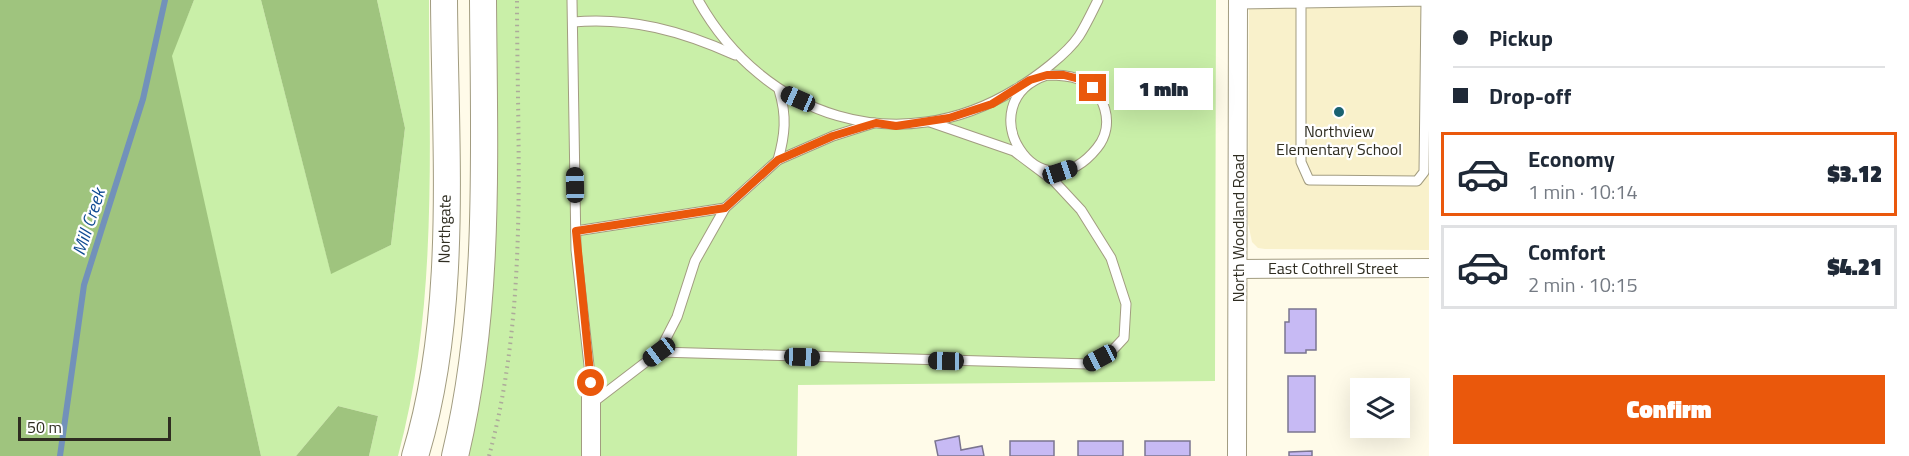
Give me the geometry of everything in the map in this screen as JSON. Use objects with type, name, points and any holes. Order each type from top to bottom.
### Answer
[{"type":"main road","name":"Northgate","points":[[415,456],[430,397],[438,345],[443,284],[445,233],[444,0]]},
{"type":"main road","points":[[455,456],[468,404],[482,283],[483,0]]},
{"type":"street","name":"North Woodland Road","points":[[1237,456],[1238,2]]},
{"type":"street","name":"East Cothrell Street","points":[[1238,269],[1429,268]]},
{"type":"street","points":[[591,383],[591,456]]},
{"type":"lane","points":[[572,0],[576,231],[591,383]]},
{"type":"lane","points":[[698,0],[711,23],[739,56],[779,90],[836,116],[896,126],[930,122],[992,104],[1030,80],[1078,38],[1098,0]]},
{"type":"lane","points":[[1238,2],[1301,1],[1426,1],[1424,172],[1417,182],[1310,180],[1301,162],[1301,1]]},
{"type":"lane","points":[[573,22],[605,19],[647,24],[696,38],[739,56]]},
{"type":"lane","points":[[659,352],[1077,364],[1089,364],[1110,353],[1124,338],[1126,304],[1111,258],[1081,210],[1054,182],[1030,162],[1019,151],[1012,137],[1010,121],[1013,106],[1030,80],[1047,75],[1064,75],[1079,79],[1093,88],[1102,102],[1107,117],[1106,129],[1099,146],[1076,166],[1060,172],[1044,170],[1030,162],[1014,151],[930,122]]},
{"type":"lane","points":[[778,160],[785,136],[785,111],[779,90]]},
{"type":"lane","points":[[591,404],[659,352],[677,317],[695,261],[725,208],[778,160],[833,136],[876,123]]},
{"type":"lane","points":[[576,231],[725,208]]},
{"type":"path","points":[[489,456],[507,367],[516,292],[517,0]]},
{"type":"shaded area","name":"Northview Elementary School","points":[[1249,0],[1429,0],[1429,250],[1265,249],[1258,248],[1252,242],[1248,223]]},
{"type":"green space","points":[[0,0],[194,0],[172,56],[261,456],[0,456]]},
{"type":"green space","points":[[194,0],[261,0],[331,273],[391,245],[405,128],[377,0],[429,0],[430,172],[425,287],[420,343],[411,400],[398,456],[369,456],[378,416],[338,406],[296,456],[261,456],[171,56]]},
{"type":"green space","points":[[261,0],[377,0],[405,128],[391,245],[331,274]]},
{"type":"green space","points":[[494,0],[1216,0],[1215,381],[798,385],[797,456],[467,456],[487,348],[494,273],[496,156]]},
{"type":"green space","points":[[338,406],[378,416],[369,456],[296,456]]},
{"type":"building","points":[[1289,309],[1316,309],[1316,350],[1306,350],[1306,353],[1285,353],[1285,322],[1289,322]]},
{"type":"building","points":[[1288,376],[1315,376],[1315,432],[1288,432]]},
{"type":"building","points":[[959,436],[961,450],[982,446],[984,456],[938,456],[935,441]]},
{"type":"building","points":[[1010,441],[1054,441],[1054,456],[1010,456]]},
{"type":"building","points":[[1078,441],[1123,441],[1123,456],[1078,456]]},
{"type":"building","points":[[1145,441],[1190,441],[1190,456],[1145,456]]},
{"type":"building","points":[[1312,451],[1312,456],[1289,456],[1289,452]]},
{"type":"waterway","name":"Mill Creek","points":[[60,456],[84,285],[143,99],[165,0]]},
{"type":"place","name":"Northview Elementary School","points":[[1339,112]]},
{"type":"route","points":[[591,383],[576,250],[576,231],[725,208],[778,160],[833,136],[876,123],[896,126],[949,118],[992,104],[1030,80],[1047,75],[1064,75],[1079,79],[1093,88]]}]
